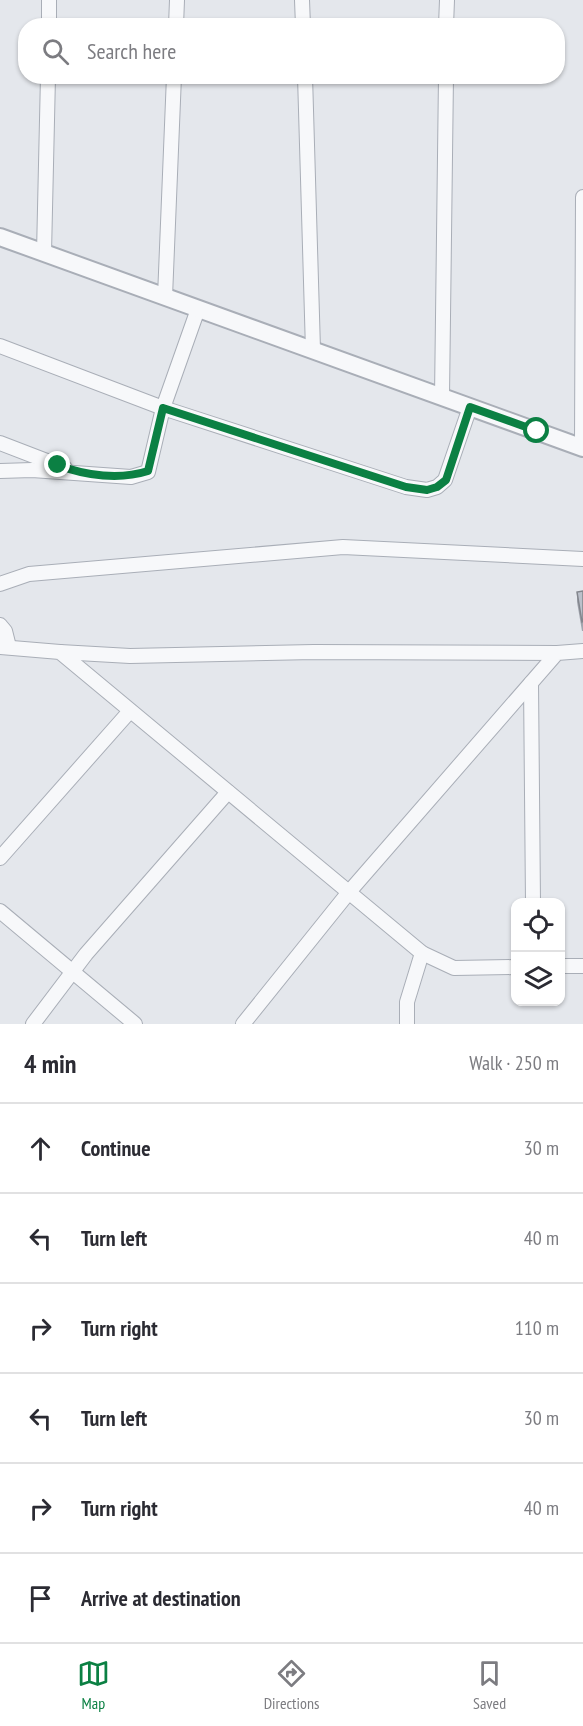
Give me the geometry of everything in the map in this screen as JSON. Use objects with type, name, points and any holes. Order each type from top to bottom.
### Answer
[{"type":"street","points":[[49,0],[49,18]]},
{"type":"street","points":[[176,18],[177,0]]},
{"type":"street","points":[[302,0],[303,18]]},
{"type":"street","points":[[446,18],[447,0]]},
{"type":"street","points":[[44,253],[48,84]]},
{"type":"street","points":[[165,297],[174,84]]},
{"type":"street","points":[[304,84],[313,350]]},
{"type":"street","points":[[442,397],[446,84]]},
{"type":"street","points":[[0,237],[583,447],[583,197]]},
{"type":"street","points":[[0,471],[32,470],[131,477],[148,471],[163,408],[198,309]]},
{"type":"street","points":[[0,346],[163,408],[334,465],[406,487],[427,490],[437,487],[446,480],[470,407]]},
{"type":"street","points":[[0,443],[78,473]]},
{"type":"street","points":[[0,584],[29,574],[344,547],[583,560]]},
{"type":"street","points":[[0,625],[5,631],[4,647],[130,656],[314,652],[557,653],[583,651]]},
{"type":"street","points":[[60,652],[422,953],[454,968],[511,967]]},
{"type":"street","points":[[243,1024],[349,892],[557,653]]},
{"type":"street","points":[[531,682],[533,898]]},
{"type":"street","points":[[0,858],[130,711]]},
{"type":"street","points":[[33,1024],[73,971],[228,792]]},
{"type":"street","points":[[0,911],[135,1024]]},
{"type":"street","points":[[406,1024],[407,1002],[422,953]]},
{"type":"street","points":[[565,966],[583,966]]},
{"type":"building","points":[[583,591],[583,621],[582,622],[577,592]]},
{"type":"route","points":[[58,465],[78,473],[131,477],[148,471],[163,408],[334,465],[406,487],[427,490],[437,487],[446,480],[470,407],[537,431]]}]
